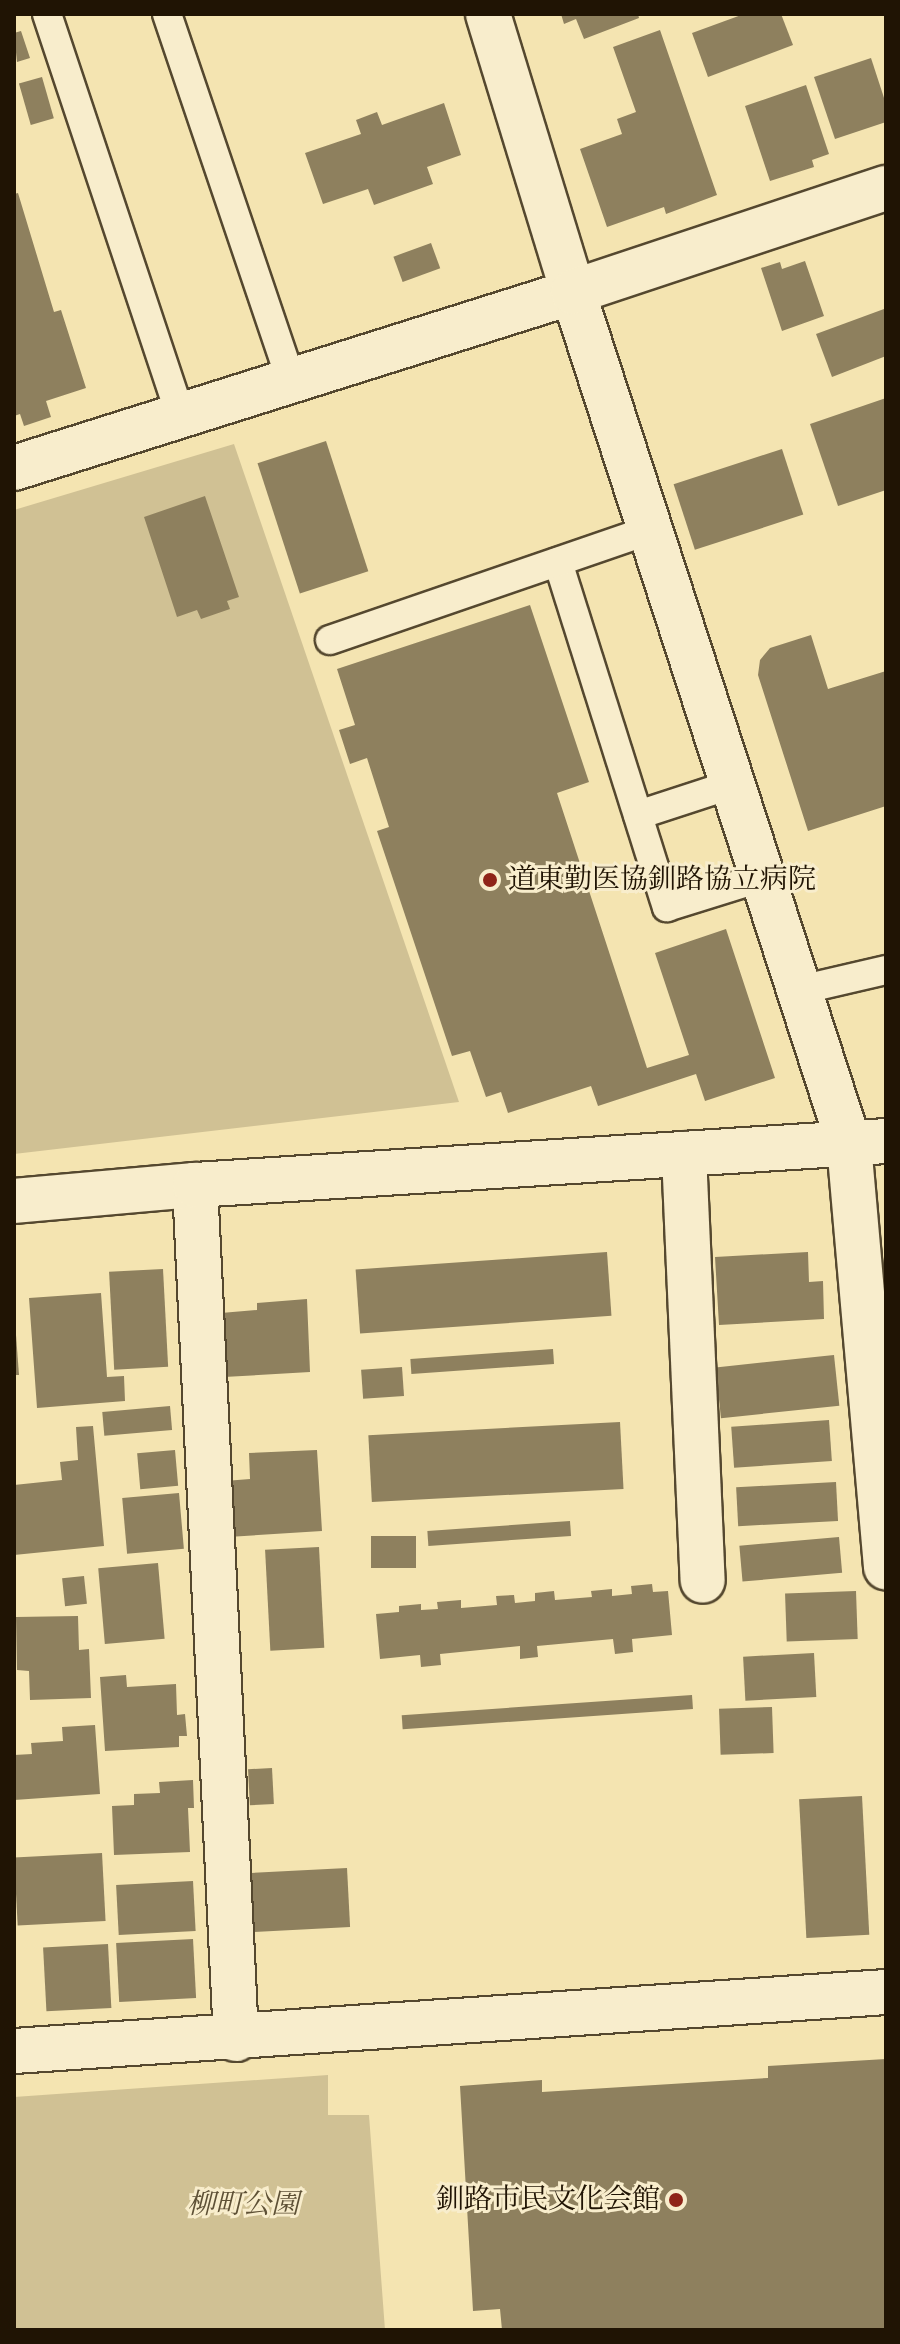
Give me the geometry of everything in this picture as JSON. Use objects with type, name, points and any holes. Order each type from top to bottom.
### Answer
[{"type":"street","points":[[488,14],[573,292],[800,990],[868,1142],[886,1567]]},
{"type":"street","points":[[14,468],[573,292],[886,188]]},
{"type":"street","points":[[14,1201],[195,1185],[868,1142]]},
{"type":"street","points":[[684,1154],[703,1581]]},
{"type":"street","points":[[195,1185],[236,2039]]},
{"type":"street","points":[[14,2051],[236,2039],[886,1992]]},
{"type":"lane","points":[[47,14],[181,416]]},
{"type":"lane","points":[[167,14],[291,381]]},
{"type":"lane","points":[[330,640],[650,530]]},
{"type":"lane","points":[[558,562],[667,907],[763,877]]},
{"type":"lane","points":[[638,815],[733,784]]},
{"type":"lane","points":[[800,990],[886,970]]},
{"type":"green space","points":[[234,444],[459,1102],[14,1154],[14,510]]},
{"type":"green space","name":"柳町公園","points":[[328,2075],[328,2115],[369,2115],[385,2330],[14,2330],[14,2097]]},
{"type":"building","points":[[561,14],[638,14],[639,18],[584,39],[576,19],[564,24]]},
{"type":"building","points":[[744,14],[781,14],[793,45],[708,77],[692,33]]},
{"type":"building","points":[[660,30],[717,195],[666,214],[664,207],[607,227],[580,149],[622,134],[617,119],[636,112],[613,47]]},
{"type":"building","points":[[21,31],[30,58],[17,62],[14,33]]},
{"type":"building","points":[[871,58],[886,104],[886,122],[835,139],[814,77]]},
{"type":"building","points":[[42,77],[54,118],[31,125],[19,84]]},
{"type":"building","points":[[806,85],[829,154],[812,160],[814,167],[770,181],[745,106]]},
{"type":"building","points":[[444,103],[461,155],[427,167],[433,184],[374,205],[368,189],[323,204],[305,153],[361,134],[356,120],[377,112],[382,125]]},
{"type":"building","points":[[18,193],[54,312],[61,310],[86,388],[46,401],[51,417],[24,426],[20,414],[14,416],[14,194]]},
{"type":"building","points":[[431,243],[440,268],[403,282],[393,257]]},
{"type":"building","points":[[805,261],[824,316],[782,331],[761,268],[780,262],[782,269]]},
{"type":"building","points":[[884,309],[886,356],[832,377],[816,334]]},
{"type":"building","points":[[886,398],[886,490],[838,506],[810,424]]},
{"type":"building","points":[[326,441],[368,571],[300,594],[258,463]]},
{"type":"building","points":[[782,449],[803,515],[695,550],[674,484]]},
{"type":"building","points":[[205,496],[239,597],[227,601],[230,609],[201,619],[197,610],[177,617],[144,517]]},
{"type":"building","name":"道東勤医協釧路協立病院","points":[[530,605],[589,782],[557,793],[647,1068],[689,1055],[655,953],[726,929],[775,1078],[705,1101],[696,1074],[598,1106],[591,1086],[508,1113],[501,1092],[486,1097],[470,1051],[452,1056],[377,831],[389,827],[367,758],[350,764],[339,730],[355,725],[337,669]]},
{"type":"building","points":[[811,635],[828,689],[886,671],[886,806],[808,831],[758,675],[760,660],[770,648]]},
{"type":"building","points":[[607,1252],[611,1316],[360,1333],[356,1270]]},
{"type":"building","points":[[808,1252],[809,1282],[823,1281],[824,1319],[719,1325],[715,1257]]},
{"type":"building","points":[[163,1269],[168,1367],[114,1370],[109,1272]]},
{"type":"building","points":[[101,1293],[107,1377],[124,1376],[125,1401],[37,1408],[29,1298]]},
{"type":"building","points":[[307,1299],[310,1372],[224,1377],[221,1313],[257,1310],[257,1303]]},
{"type":"building","points":[[14,1308],[19,1375],[14,1375]]},
{"type":"building","points":[[553,1349],[554,1364],[411,1374],[410,1359]]},
{"type":"building","points":[[834,1355],[839,1406],[721,1418],[716,1367]]},
{"type":"building","points":[[402,1367],[404,1396],[363,1399],[361,1370]]},
{"type":"building","points":[[170,1406],[172,1430],[104,1436],[102,1412]]},
{"type":"building","points":[[829,1420],[832,1461],[734,1468],[731,1427]]},
{"type":"building","points":[[620,1422],[624,1489],[372,1502],[368,1435]]},
{"type":"building","points":[[93,1426],[104,1546],[14,1555],[14,1485],[62,1480],[60,1462],[78,1460],[76,1427]]},
{"type":"building","points":[[175,1450],[178,1486],[140,1489],[137,1453]]},
{"type":"building","points":[[317,1450],[322,1531],[228,1537],[225,1481],[250,1479],[249,1453]]},
{"type":"building","points":[[836,1482],[838,1521],[738,1526],[736,1487]]},
{"type":"building","points":[[179,1493],[184,1549],[127,1554],[122,1498]]},
{"type":"building","points":[[570,1521],[571,1536],[428,1546],[427,1531]]},
{"type":"building","points":[[371,1536],[416,1536],[416,1568],[371,1568]]},
{"type":"building","points":[[839,1537],[842,1573],[743,1582],[739,1546]]},
{"type":"building","points":[[319,1547],[324,1648],[270,1651],[265,1550]]},
{"type":"building","points":[[158,1563],[165,1639],[105,1644],[98,1568]]},
{"type":"building","points":[[84,1576],[87,1604],[65,1606],[62,1578]]},
{"type":"building","points":[[652,1584],[653,1592],[668,1591],[672,1635],[632,1639],[633,1652],[615,1654],[613,1639],[537,1646],[538,1657],[520,1659],[520,1646],[440,1654],[441,1665],[421,1667],[420,1655],[380,1659],[376,1614],[399,1612],[399,1606],[421,1604],[421,1610],[438,1609],[437,1602],[461,1600],[461,1608],[497,1605],[496,1596],[514,1595],[515,1603],[535,1601],[535,1593],[554,1591],[555,1600],[592,1597],[591,1591],[612,1589],[612,1596],[632,1594],[631,1586]]},
{"type":"building","points":[[856,1591],[858,1639],[787,1641],[785,1593]]},
{"type":"building","points":[[78,1616],[79,1650],[89,1649],[91,1698],[30,1700],[29,1671],[17,1670],[16,1617]]},
{"type":"building","points":[[814,1653],[816,1697],[745,1701],[743,1657]]},
{"type":"building","points":[[126,1675],[127,1687],[176,1684],[177,1715],[185,1714],[187,1736],[179,1736],[179,1747],[105,1751],[100,1677]]},
{"type":"building","points":[[692,1695],[693,1709],[403,1729],[402,1715]]},
{"type":"building","points":[[772,1707],[774,1753],[721,1755],[719,1709]]},
{"type":"building","points":[[95,1725],[100,1794],[14,1800],[14,1755],[32,1754],[31,1743],[63,1741],[62,1727]]},
{"type":"building","points":[[272,1768],[274,1804],[250,1805],[248,1769]]},
{"type":"building","points":[[193,1780],[194,1808],[188,1808],[190,1852],[114,1855],[112,1806],[134,1805],[134,1794],[160,1793],[159,1782]]},
{"type":"building","points":[[862,1796],[869,1935],[806,1938],[799,1799]]},
{"type":"building","points":[[102,1853],[106,1921],[18,1926],[14,1858]]},
{"type":"building","points":[[347,1868],[350,1927],[254,1932],[251,1873]]},
{"type":"building","points":[[193,1881],[196,1931],[119,1935],[116,1885]]},
{"type":"building","points":[[193,1939],[196,1998],[119,2002],[116,1943]]},
{"type":"building","points":[[108,1944],[111,2008],[46,2011],[43,1947]]},
{"type":"building","name":"釧路市民文化会館","points":[[886,2059],[886,2330],[502,2330],[500,2309],[473,2311],[460,2086],[542,2080],[542,2092],[768,2078],[768,2066]]},
{"type":"place","name":"道東勤医協釧路協立病院","points":[[490,880]]},
{"type":"place","name":"釧路市民文化会館","points":[[676,2200]]}]
